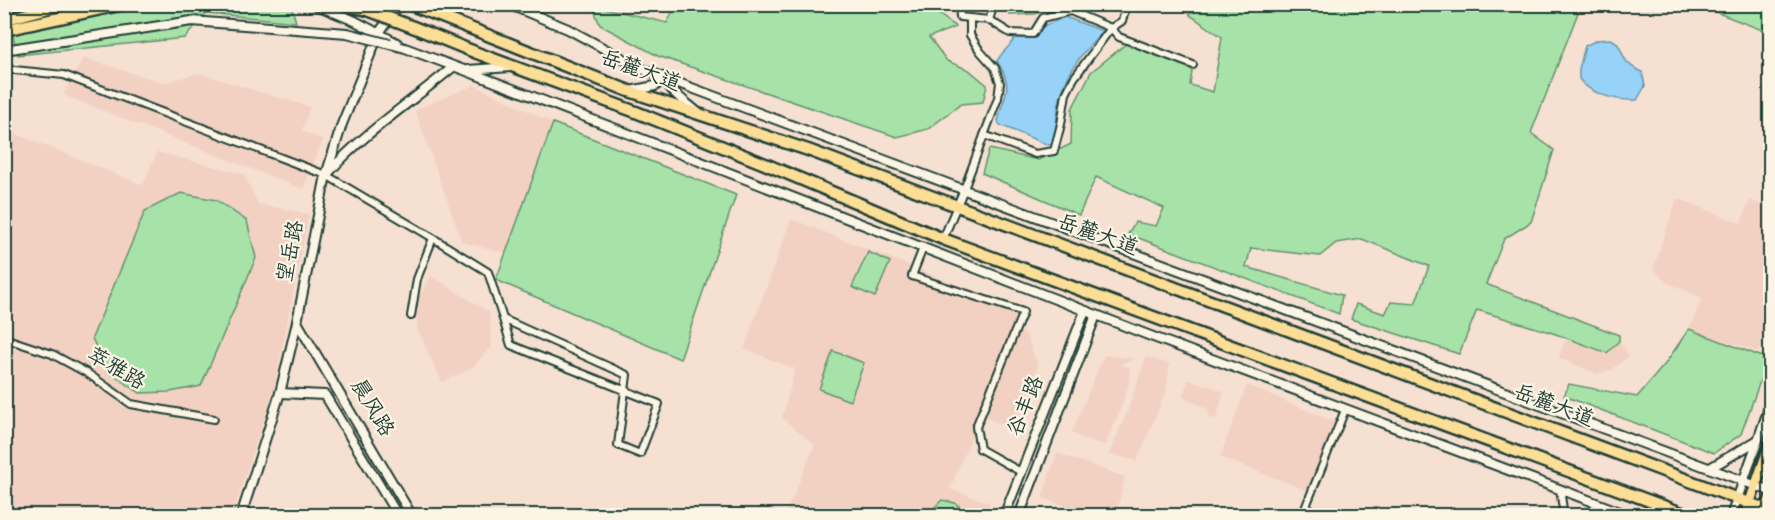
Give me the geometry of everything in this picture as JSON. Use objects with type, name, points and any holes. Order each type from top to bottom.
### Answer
[{"type":"highway","points":[[4,18],[64,4]]},
{"type":"highway","points":[[4,30],[123,4]]},
{"type":"highway","points":[[332,4],[365,9]]},
{"type":"highway","name":"岳麓大道","points":[[352,4],[636,112],[943,239],[1690,516]]},
{"type":"highway","name":"岳麓大道","points":[[414,7],[629,91],[808,150],[1768,509]]},
{"type":"main road","points":[[1745,516],[1770,444]]},
{"type":"street","points":[[314,4],[355,21],[405,48]]},
{"type":"street","name":"望岳路","points":[[241,516],[280,393],[297,322],[326,175],[342,124],[379,33],[399,4]]},
{"type":"street","points":[[508,4],[568,29],[640,68],[665,78],[1770,491]]},
{"type":"street","points":[[959,4],[960,17],[989,20],[1010,33],[1033,34],[1043,18],[1070,11],[1111,28],[1119,37],[1193,65]]},
{"type":"street","points":[[989,20],[994,4]]},
{"type":"street","points":[[984,135],[1035,154],[1054,151],[1062,124],[1066,94],[1074,78],[1111,28],[1122,21],[1127,4]]},
{"type":"street","points":[[943,239],[998,98],[1000,83],[994,68],[970,35],[970,19]]},
{"type":"street","points":[[4,50],[192,21],[347,33],[405,48],[1085,311],[1631,516]]},
{"type":"street","points":[[464,70],[512,66]]},
{"type":"street","points":[[326,175],[379,124],[453,67]]},
{"type":"street","points":[[4,69],[64,75],[326,175],[433,238],[488,272],[511,345],[626,389],[659,404],[640,454],[618,445],[626,389],[627,375],[503,319]]},
{"type":"street","points":[[629,91],[655,86],[665,78]]},
{"type":"street","points":[[665,78],[673,93],[701,115]]},
{"type":"street","points":[[411,316],[417,279],[433,238]]},
{"type":"street","points":[[923,248],[912,276],[1023,312],[976,427],[980,448],[1021,472]]},
{"type":"street","name":"谷丰路","points":[[1004,516],[1085,311]]},
{"type":"street","name":"谷丰路","points":[[1019,516],[1096,315]]},
{"type":"street","name":"晨风路","points":[[297,322],[412,516]]},
{"type":"street","name":"萃雅路","points":[[4,338],[52,354],[87,373],[131,404],[214,419]]},
{"type":"street","name":"晨风路","points":[[280,393],[325,395],[398,516]]},
{"type":"street","points":[[1731,516],[1770,405]]},
{"type":"street","points":[[1302,516],[1345,410]]},
{"type":"street","points":[[1710,468],[1758,440]]},
{"type":"street","points":[[1560,489],[1564,516]]},
{"type":"shaded area","points":[[83,58],[164,83],[198,73],[310,107],[302,131],[323,140],[303,189],[63,95]]},
{"type":"shaded area","points":[[474,85],[553,123],[506,253],[462,242],[415,110]]},
{"type":"shaded area","points":[[4,129],[143,185],[157,152],[244,174],[258,204],[309,214],[274,389],[232,515],[5,515]]},
{"type":"shaded area","points":[[1677,198],[1741,223],[1750,200],[1770,210],[1770,323],[1759,352],[1689,329],[1702,298],[1666,282],[1653,269]]},
{"type":"shaded area","points":[[791,219],[1023,312],[950,489],[990,503],[984,515],[785,515],[815,445],[782,418],[795,369],[744,349]]},
{"type":"shaded area","points":[[431,276],[489,312],[492,346],[472,368],[442,382],[417,328],[417,300]]},
{"type":"shaded area","points":[[1020,332],[1026,334],[1038,365],[1014,430],[985,417]]},
{"type":"shaded area","points":[[1565,340],[1607,353],[1619,341],[1629,356],[1611,370],[1597,374],[1559,358]]},
{"type":"shaded area","points":[[1104,355],[1136,359],[1120,364],[1130,368],[1129,382],[1105,445],[1083,439],[1072,432]]},
{"type":"shaded area","points":[[1146,357],[1170,364],[1166,392],[1137,461],[1109,454],[1126,415]]},
{"type":"shaded area","points":[[1189,379],[1224,392],[1216,419],[1209,417],[1208,409],[1182,397]]},
{"type":"shaded area","points":[[1247,385],[1337,423],[1311,492],[1220,457]]},
{"type":"shaded area","points":[[1057,453],[1125,477],[1116,515],[1092,515],[1042,498]]},
{"type":"green space","points":[[4,5],[291,5],[296,22],[206,13],[185,38],[18,55],[13,36],[5,35]]},
{"type":"green space","points":[[592,5],[667,23],[676,5],[935,5],[936,12],[956,27],[929,37],[947,61],[969,70],[987,85],[983,102],[961,104],[928,129],[897,137],[658,56],[600,25]]},
{"type":"green space","points":[[1006,5],[1059,5],[1035,14],[1010,15]]},
{"type":"green space","points":[[1189,5],[1581,5],[1531,133],[1554,150],[1531,222],[1504,239],[1486,284],[1619,335],[1619,341],[1607,353],[1553,333],[1477,310],[1459,354],[1351,319],[1356,304],[1385,314],[1391,302],[1415,304],[1429,266],[1362,239],[1336,243],[1320,256],[1251,248],[1246,267],[1342,295],[1339,314],[1128,234],[1135,222],[1156,226],[1164,208],[1096,177],[1079,215],[982,173],[989,149],[1038,160],[1071,144],[1072,109],[1091,72],[1127,43],[1193,65],[1190,85],[1213,92],[1222,37],[1190,15]]},
{"type":"green space","points":[[1697,5],[1770,5],[1770,33]]},
{"type":"green space","points":[[553,123],[736,195],[680,359],[496,280]]},
{"type":"green space","points":[[181,193],[216,200],[247,221],[256,258],[201,386],[170,392],[140,393],[107,371],[92,338],[145,211]]},
{"type":"green space","points":[[868,252],[890,262],[875,297],[852,287]]},
{"type":"green space","points":[[1689,329],[1768,359],[1741,434],[1714,453],[1564,396],[1569,384],[1637,397],[1665,364]]},
{"type":"green space","points":[[833,351],[864,363],[850,401],[819,389]]},
{"type":"green space","points":[[942,500],[955,503],[964,510],[965,515],[930,515]]},
{"type":"water","points":[[1065,17],[1103,31],[1081,56],[1064,86],[1058,107],[1056,142],[1048,145],[1000,125],[998,121],[1007,85],[997,61],[1015,38],[1025,38]]},
{"type":"water","points":[[1610,39],[1617,43],[1625,60],[1642,72],[1645,86],[1637,100],[1605,96],[1590,89],[1579,79],[1585,46],[1597,40]]}]
